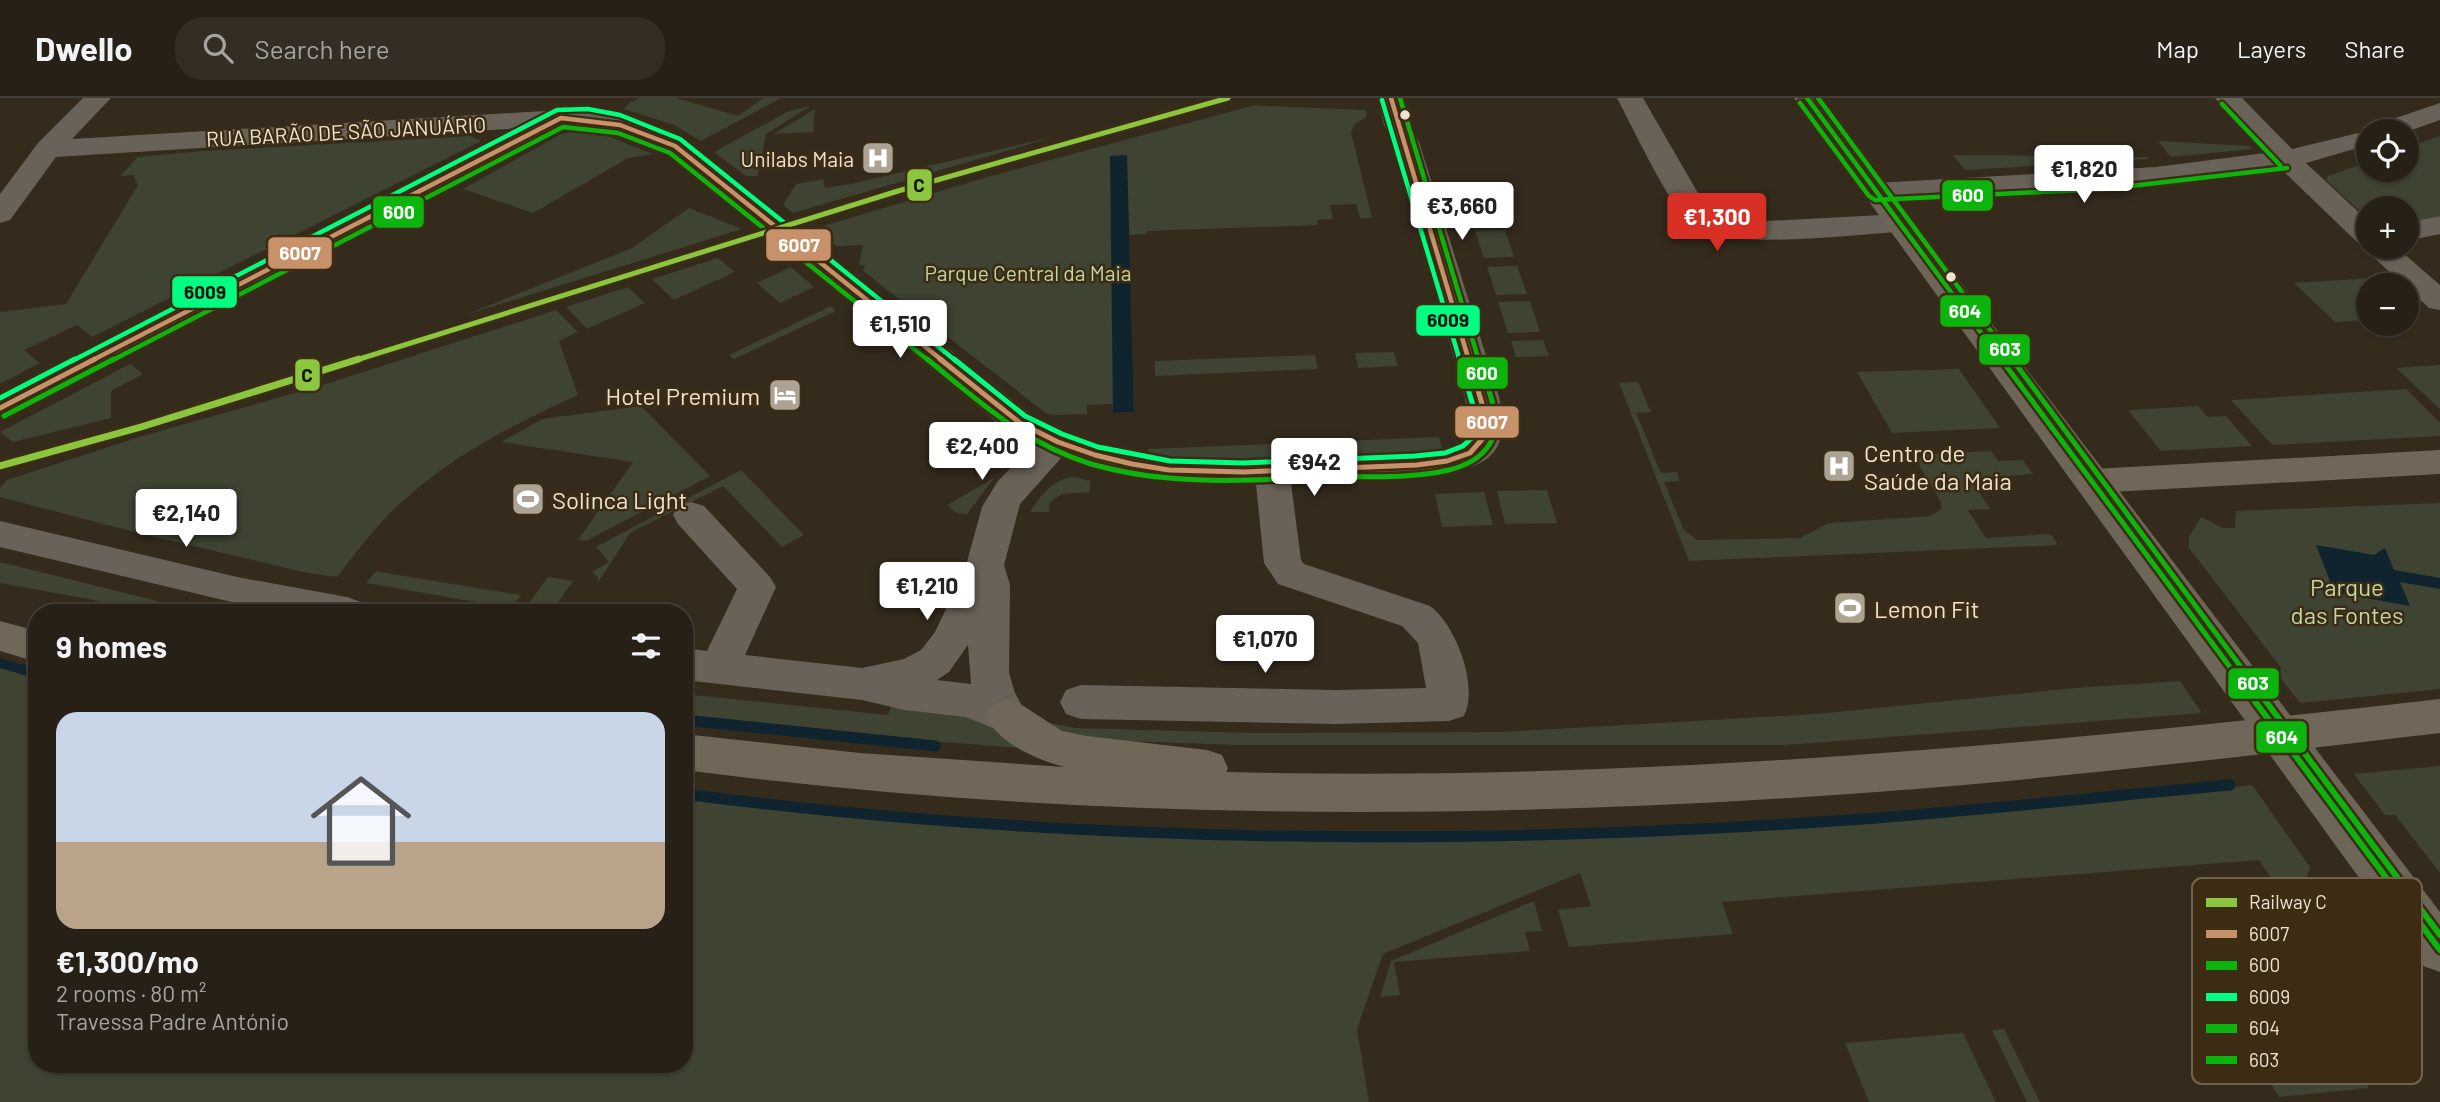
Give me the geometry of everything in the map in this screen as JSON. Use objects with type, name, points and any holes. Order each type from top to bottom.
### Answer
[{"type":"highway","points":[[2093,481],[2440,463]]},
{"type":"highway","points":[[0,619],[28,626]]},
{"type":"highway","points":[[0,636],[28,644]]},
{"type":"highway","points":[[2334,739],[2440,716]]},
{"type":"highway","points":[[1007,717],[1051,746],[1087,754],[1410,792]]},
{"type":"highway","points":[[693,772],[992,800],[1144,807],[1386,811],[1593,807],[1820,795],[2334,739],[2440,739]]},
{"type":"highway","points":[[693,753],[843,770],[1066,786],[1212,791],[1410,792],[1612,789],[2220,751]]},
{"type":"main road","points":[[1807,98],[2386,878]]},
{"type":"main road","points":[[2422,926],[2440,950]]},
{"type":"street","points":[[0,214],[48,149],[98,98]]},
{"type":"street","points":[[0,408],[598,98]]},
{"type":"street","name":"RUA BARÃO DE SÃO JANUÁRIO","points":[[48,149],[561,118],[599,119],[654,134],[675,146],[1020,423],[1056,443],[1110,460],[1165,471],[1214,474],[1272,472],[1439,463],[1466,456],[1478,448],[1487,433],[1482,397],[1406,142],[1397,125],[1391,98]]},
{"type":"street","points":[[1630,98],[1689,203],[1702,220],[1713,226],[1748,231],[1900,223]]},
{"type":"street","points":[[2228,98],[2286,159],[2356,226]]},
{"type":"street","points":[[2418,119],[2440,111]]},
{"type":"street","points":[[1877,191],[2104,180],[2286,159],[2330,150],[2356,141]]},
{"type":"street","points":[[2419,229],[2440,225]]},
{"type":"street","points":[[2393,259],[2440,301]]},
{"type":"street","points":[[862,684],[902,677],[930,667],[943,656],[960,626],[972,592],[987,562],[997,516],[1003,502],[1056,443]]},
{"type":"street","points":[[1081,702],[1336,708],[1449,704],[1436,634],[1429,623],[1416,615],[1308,582],[1291,574],[1283,563],[1272,472]]},
{"type":"street","points":[[691,515],[757,587],[701,666],[862,684],[905,694],[972,701],[1007,717]]},
{"type":"street","points":[[0,534],[237,591],[305,604]]},
{"type":"street","points":[[987,562],[993,591],[988,661],[992,688],[1007,717]]},
{"type":"green space","points":[[639,98],[676,98],[738,116],[763,98],[781,98],[701,141],[674,125],[624,109]]},
{"type":"green space","name":"Parque Central da Maia","points":[[1255,105],[1366,110],[1366,117],[1355,124],[1351,132],[1372,218],[1360,218],[1356,204],[1330,205],[1333,219],[1317,220],[1318,225],[1147,231],[1147,234],[1129,235],[1134,412],[1113,413],[1112,404],[1087,405],[1087,414],[1050,415],[863,271],[865,265],[859,265],[863,245],[836,246],[813,229],[991,176]]},
{"type":"green space","points":[[810,106],[766,134],[758,176],[746,176],[714,152],[787,112]]},
{"type":"green space","points":[[815,109],[813,132],[774,134]]},
{"type":"green space","points":[[571,132],[605,135],[653,154],[628,158],[533,213],[463,189],[561,134]]},
{"type":"green space","points":[[470,136],[481,141],[92,337],[77,325],[24,350],[40,363],[0,384],[0,312],[66,304],[138,185],[133,175],[120,176],[138,157]]},
{"type":"green space","points":[[1057,136],[793,213],[783,205],[796,184],[823,179],[825,188],[851,184]]},
{"type":"green space","points":[[2440,136],[2440,218],[2419,223],[2419,196],[2356,196],[2356,208],[2326,180],[2328,176],[2356,166],[2356,182],[2419,182],[2419,143]]},
{"type":"green space","points":[[2158,141],[2250,146],[2252,149],[2171,157]]},
{"type":"green space","points":[[1953,155],[2147,157],[2149,159],[1965,170]]},
{"type":"green space","points":[[1467,204],[1495,204],[1502,223],[1473,224]]},
{"type":"green space","points":[[689,208],[742,229],[465,315],[632,248]]},
{"type":"green space","points":[[1505,230],[1514,257],[1484,258],[1475,231]]},
{"type":"green space","points":[[718,258],[735,272],[674,300],[652,279]]},
{"type":"green space","points":[[1517,266],[1527,294],[1496,295],[1487,267]]},
{"type":"green space","points":[[791,267],[814,287],[780,303],[757,283]]},
{"type":"green space","points":[[2356,279],[2356,321],[2335,322],[2294,283]]},
{"type":"green space","points":[[628,287],[645,303],[587,329],[566,307]]},
{"type":"green space","points":[[1530,301],[1540,332],[1508,333],[1498,302]]},
{"type":"green space","points":[[831,306],[836,311],[734,359],[729,355]]},
{"type":"green space","points":[[556,310],[578,332],[559,341],[578,395],[532,416],[443,468],[386,518],[337,577],[308,573],[142,534],[0,497],[0,488],[7,480],[142,436],[323,385]]},
{"type":"green space","points":[[1543,340],[1549,356],[1516,357],[1511,341]]},
{"type":"green space","points":[[1394,352],[1398,366],[1358,368],[1355,353]]},
{"type":"green space","points":[[1315,355],[1318,369],[1155,376],[1155,361]]},
{"type":"green space","points":[[130,364],[143,374],[111,391],[111,418],[13,442],[0,432]]},
{"type":"green space","points":[[2440,365],[2440,409],[2396,368]]},
{"type":"green space","points":[[1959,369],[2000,428],[1892,433],[1857,372]]},
{"type":"green space","points":[[1638,382],[1651,412],[1636,413],[1661,473],[1677,472],[1680,481],[1664,482],[1684,530],[1697,540],[1800,538],[1829,523],[1931,516],[1941,509],[1941,502],[1919,465],[1919,459],[1929,454],[1991,451],[1998,461],[2023,460],[2033,474],[1971,479],[1990,509],[1968,510],[1986,538],[2051,534],[2058,545],[1689,561],[1619,383]]},
{"type":"green space","points":[[2406,389],[2440,423],[2440,436],[2272,445],[2231,400]]},
{"type":"green space","points":[[641,406],[710,476],[586,541],[578,540],[633,462],[501,442],[542,419]]},
{"type":"green space","points":[[2198,406],[2208,417],[2226,416],[2252,446],[2161,451],[2128,410]]},
{"type":"green space","points":[[1439,437],[1442,449],[1423,453],[1251,462],[1148,456],[1148,449]]},
{"type":"green space","points":[[741,470],[804,535],[782,547],[723,486],[630,533],[597,584],[598,577],[592,572],[609,562],[596,547]]},
{"type":"green space","points":[[1074,477],[1090,481],[1090,492],[1062,494],[1050,502],[1049,512],[1030,512],[1054,484]]},
{"type":"green space","points":[[994,478],[967,514],[957,513],[947,505]]},
{"type":"green space","points":[[1547,490],[1557,523],[1505,524],[1497,491]]},
{"type":"green space","points":[[1484,492],[1493,525],[1442,527],[1435,494]]},
{"type":"green space","name":"Parque das Fontes","points":[[2440,503],[2440,689],[2300,703],[2275,671],[2282,669],[2189,548],[2189,537],[2201,517],[2223,528],[2235,528],[2236,511]]},
{"type":"green space","points":[[0,562],[169,604],[110,604],[0,583]]},
{"type":"green space","points":[[376,571],[521,595],[514,604],[488,604],[366,583]]},
{"type":"green space","points":[[548,577],[573,581],[557,604],[528,604]]},
{"type":"green space","points":[[0,668],[28,676],[28,1073],[693,1073],[693,798],[893,820],[1103,833],[1370,839],[1497,838],[1749,830],[1874,822],[2126,800],[2252,785],[2310,867],[2307,877],[2298,878],[2271,878],[2259,860],[1722,902],[1733,934],[1569,947],[1558,910],[1591,906],[1580,873],[1383,954],[1357,1029],[1369,1102],[0,1102]]},
{"type":"green space","points":[[2180,681],[2202,713],[1785,745],[1235,745],[1077,739],[1044,722],[1076,728],[1252,733],[1501,732],[1817,714],[2075,688]]},
{"type":"green space","points":[[693,695],[888,715],[893,700],[985,720],[1020,748],[861,736],[693,718]]},
{"type":"green space","points":[[2440,766],[2440,873],[2395,815],[2385,815],[2354,774]]},
{"type":"green space","points":[[1534,901],[1542,931],[1525,932],[1530,951],[1394,962],[1400,995],[1380,997],[1391,961]]},
{"type":"green space","points":[[2004,1029],[2040,1102],[2027,1102],[1992,1030]]},
{"type":"green space","points":[[1963,1033],[1996,1102],[1869,1102],[1845,1043]]},
{"type":"green space","points":[[2271,1084],[2366,1084],[2369,1088],[2279,1097]]},
{"type":"water","points":[[1127,155],[1134,412],[1113,413],[1110,156]]},
{"type":"water","points":[[2316,545],[2374,555],[2385,548],[2394,570],[2440,578],[2440,589],[2400,582],[2410,606],[2316,589],[2330,581]]},
{"type":"waterway","points":[[0,663],[28,671]]},
{"type":"waterway","points":[[693,721],[935,746]]},
{"type":"waterway","points":[[693,795],[969,823],[1258,836],[1403,837],[1548,835],[1834,821],[2230,785]]},
{"type":"rail line","name":"C","points":[[0,466],[141,427],[898,191],[1228,98]]},
{"type":"transit line","name":"6007","points":[[0,408],[561,118],[576,118],[634,129],[675,146],[1020,423],[1058,442],[1132,464],[1206,472],[1386,467],[1447,461],[1475,449],[1484,437],[1487,421],[1391,98]]},
{"type":"transit line","name":"600","points":[[4,416],[563,127],[577,127],[605,130],[631,137],[670,153],[1015,430],[1091,464],[1128,473],[1205,481],[1388,476],[1449,470],[1483,454],[1492,439],[1496,419],[1400,98]]},
{"type":"transit line","name":"604","points":[[1807,98],[2387,878]]},
{"type":"transit line","name":"603","points":[[1818,98],[2398,878]]},
{"type":"transit line","name":"6009","points":[[0,398],[557,110],[573,108],[620,115],[651,125],[680,139],[1025,416],[1062,434],[1134,456],[1206,463],[1384,458],[1445,453],[1468,443],[1475,435],[1478,422],[1382,100]]},
{"type":"transit line","name":"600","points":[[1800,103],[1869,196],[1875,200],[2104,189],[2287,168]]},
{"type":"transit line","name":"600","points":[[2222,104],[2280,165]]},
{"type":"transit line","name":"603","points":[[2422,911],[2440,935]]},
{"type":"transit line","name":"604","points":[[2422,926],[2440,950]]},
{"type":"place","name":"Unilabs Maia","points":[[878,158]]},
{"type":"place","name":"Hotel Premium","points":[[785,395]]},
{"type":"place","name":"Centro de Saúde da Maia","points":[[1839,466]]},
{"type":"place","name":"Solinca Light","points":[[528,499]]},
{"type":"place","name":"Lemon Fit","points":[[1850,608]]}]
